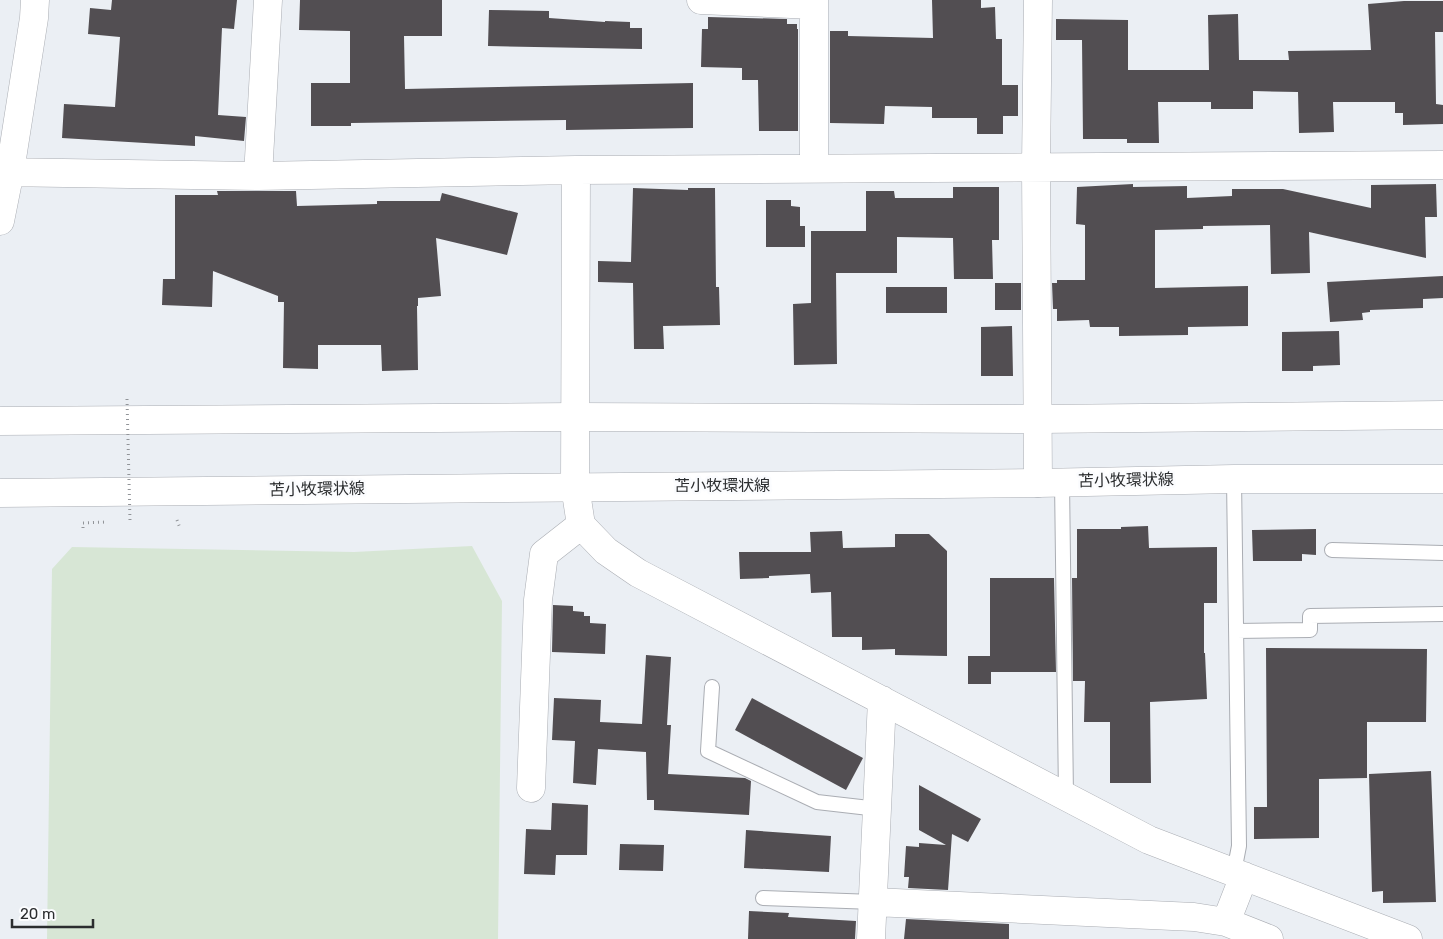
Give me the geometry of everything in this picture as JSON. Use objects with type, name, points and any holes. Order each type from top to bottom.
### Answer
[{"type":"street","points":[[0,221],[5,172],[34,18],[35,0]]},
{"type":"street","points":[[258,176],[268,0]]},
{"type":"street","points":[[701,0],[814,3],[814,168]]},
{"type":"street","points":[[1038,0],[1036,166],[1038,419],[1050,482]]},
{"type":"street","points":[[5,172],[258,176],[576,170],[1443,165]]},
{"type":"street","points":[[576,170],[575,486],[581,525],[606,551],[638,573],[1149,840],[1408,939]]},
{"type":"street","points":[[0,421],[575,417],[1038,419],[1443,415]]},
{"type":"street","name":"苫小牧環状線","points":[[0,493],[1234,479],[1443,479]]},
{"type":"street","points":[[531,788],[538,600],[544,554],[581,525]]},
{"type":"street","points":[[871,939],[882,700]]},
{"type":"street","points":[[1226,922],[1239,874]]},
{"type":"street","points":[[874,902],[1194,928],[1226,922],[1268,939]]},
{"type":"lane","points":[[1234,479],[1239,874]]},
{"type":"lane","points":[[1050,482],[1066,797]]},
{"type":"lane","points":[[1332,550],[1443,553]]},
{"type":"lane","points":[[1236,631],[1310,630],[1310,616],[1443,614]]},
{"type":"lane","points":[[712,687],[708,751],[817,802],[878,810]]},
{"type":"lane","points":[[763,898],[874,902]]},
{"type":"path","points":[[126,399],[130,521]]},
{"type":"path","points":[[178,520],[180,528]]},
{"type":"path","points":[[83,523],[83,528]]},
{"type":"green space","points":[[472,546],[502,601],[498,939],[47,939],[52,569],[72,547],[354,552]]},
{"type":"building","points":[[112,0],[237,0],[234,29],[222,28],[218,115],[246,117],[244,141],[195,136],[195,146],[62,138],[64,104],[115,107],[120,37],[88,34],[90,8],[111,10]]},
{"type":"building","points":[[300,0],[442,0],[442,36],[404,36],[405,89],[693,83],[693,128],[566,130],[566,120],[351,123],[351,126],[311,126],[311,83],[350,83],[350,31],[299,30]]},
{"type":"building","points":[[932,0],[981,0],[981,8],[995,7],[996,39],[1002,39],[1002,85],[1018,85],[1018,116],[1003,116],[1003,134],[977,134],[977,118],[932,118],[932,107],[885,106],[884,124],[830,123],[830,31],[848,31],[848,36],[933,38]]},
{"type":"building","points":[[1404,1],[1443,1],[1443,32],[1435,32],[1436,104],[1443,105],[1443,124],[1403,125],[1403,113],[1395,113],[1395,102],[1333,102],[1334,132],[1299,133],[1298,92],[1253,91],[1253,109],[1211,109],[1211,102],[1158,102],[1159,143],[1127,143],[1127,139],[1083,139],[1082,40],[1056,40],[1056,19],[1128,20],[1128,70],[1209,70],[1208,15],[1238,14],[1239,60],[1289,60],[1288,51],[1371,50],[1368,4]]},
{"type":"building","points":[[489,10],[549,11],[549,18],[630,22],[630,28],[642,28],[642,49],[488,46]]},
{"type":"building","points":[[708,17],[787,19],[787,24],[797,24],[798,131],[759,131],[758,80],[742,80],[742,68],[701,67],[702,29],[708,29]]},
{"type":"building","points":[[1133,184],[1133,187],[1187,186],[1187,198],[1232,196],[1232,189],[1283,189],[1371,208],[1371,185],[1436,184],[1437,217],[1425,217],[1426,258],[1309,232],[1310,273],[1271,274],[1270,225],[1203,226],[1203,229],[1155,230],[1155,288],[1248,286],[1248,326],[1188,327],[1188,335],[1119,336],[1119,327],[1090,327],[1089,320],[1057,321],[1057,309],[1053,309],[1052,283],[1057,283],[1057,280],[1085,280],[1085,225],[1076,224],[1077,187]]},
{"type":"building","points":[[953,187],[999,187],[999,240],[992,240],[993,279],[954,279],[953,238],[897,237],[897,273],[836,273],[837,364],[794,365],[793,304],[811,303],[811,231],[866,231],[866,191],[894,191],[895,198],[953,198]]},
{"type":"building","points":[[633,188],[688,190],[688,188],[715,188],[716,287],[719,287],[720,325],[663,326],[664,349],[634,349],[633,283],[598,282],[598,261],[631,262]]},
{"type":"building","points":[[217,191],[296,191],[297,206],[377,204],[377,201],[440,201],[442,193],[518,213],[507,255],[436,238],[441,296],[418,298],[418,370],[382,371],[381,345],[318,345],[318,369],[283,368],[284,302],[278,302],[278,296],[213,271],[212,307],[162,305],[163,279],[175,279],[175,195],[218,195]]},
{"type":"building","points":[[766,200],[791,200],[791,206],[800,207],[800,226],[805,226],[805,247],[766,247]]},
{"type":"building","points":[[1443,276],[1443,298],[1423,299],[1423,308],[1370,310],[1370,312],[1362,313],[1363,320],[1330,322],[1327,282]]},
{"type":"building","points":[[995,283],[1021,283],[1021,310],[995,310]]},
{"type":"building","points":[[886,287],[947,287],[947,313],[886,313]]},
{"type":"building","points":[[1012,326],[1013,376],[981,376],[981,327]]},
{"type":"building","points":[[1339,331],[1340,365],[1313,366],[1313,371],[1282,371],[1282,332]]},
{"type":"building","points":[[1148,526],[1149,548],[1217,547],[1217,603],[1204,603],[1204,653],[1207,699],[1150,702],[1151,783],[1110,783],[1110,722],[1084,722],[1085,681],[1073,681],[1072,578],[1077,578],[1077,529],[1121,529],[1121,527]]},
{"type":"building","points":[[1316,529],[1316,555],[1302,554],[1302,561],[1253,561],[1252,530]]},
{"type":"building","points":[[842,531],[843,548],[895,547],[895,534],[929,534],[947,551],[947,656],[895,655],[895,649],[862,650],[862,637],[832,637],[831,592],[811,593],[810,574],[740,579],[739,552],[811,552],[810,532]]},
{"type":"building","points":[[990,578],[1054,578],[1056,672],[991,672],[991,684],[968,684],[968,656],[990,656]]},
{"type":"building","points":[[553,605],[573,606],[573,611],[584,612],[584,616],[590,616],[590,623],[606,624],[605,654],[552,652]]},
{"type":"building","points":[[1266,648],[1427,649],[1426,722],[1367,722],[1367,778],[1319,779],[1319,838],[1254,839],[1254,807],[1267,807]]},
{"type":"building","points":[[646,655],[671,657],[667,725],[671,725],[668,774],[745,778],[751,781],[749,815],[654,810],[654,800],[647,800],[646,752],[598,749],[596,785],[573,783],[575,741],[552,740],[554,698],[601,700],[600,722],[642,724]]},
{"type":"building","points":[[752,698],[863,758],[846,790],[735,730]]},
{"type":"building","points":[[1431,771],[1436,902],[1383,903],[1383,891],[1372,892],[1369,774]]},
{"type":"building","points":[[919,785],[981,819],[968,842],[952,834],[948,890],[908,888],[909,877],[904,877],[906,846],[919,847],[919,843],[946,845],[919,830]]},
{"type":"building","points":[[552,803],[588,805],[587,855],[556,855],[555,875],[524,874],[526,829],[551,830]]},
{"type":"building","points":[[746,830],[831,836],[829,872],[744,868]]},
{"type":"building","points":[[620,844],[664,845],[663,871],[619,870]]},
{"type":"building","points":[[749,911],[789,913],[788,917],[856,921],[855,939],[748,939]]},
{"type":"building","points":[[906,919],[1009,924],[1009,939],[904,939]]}]
